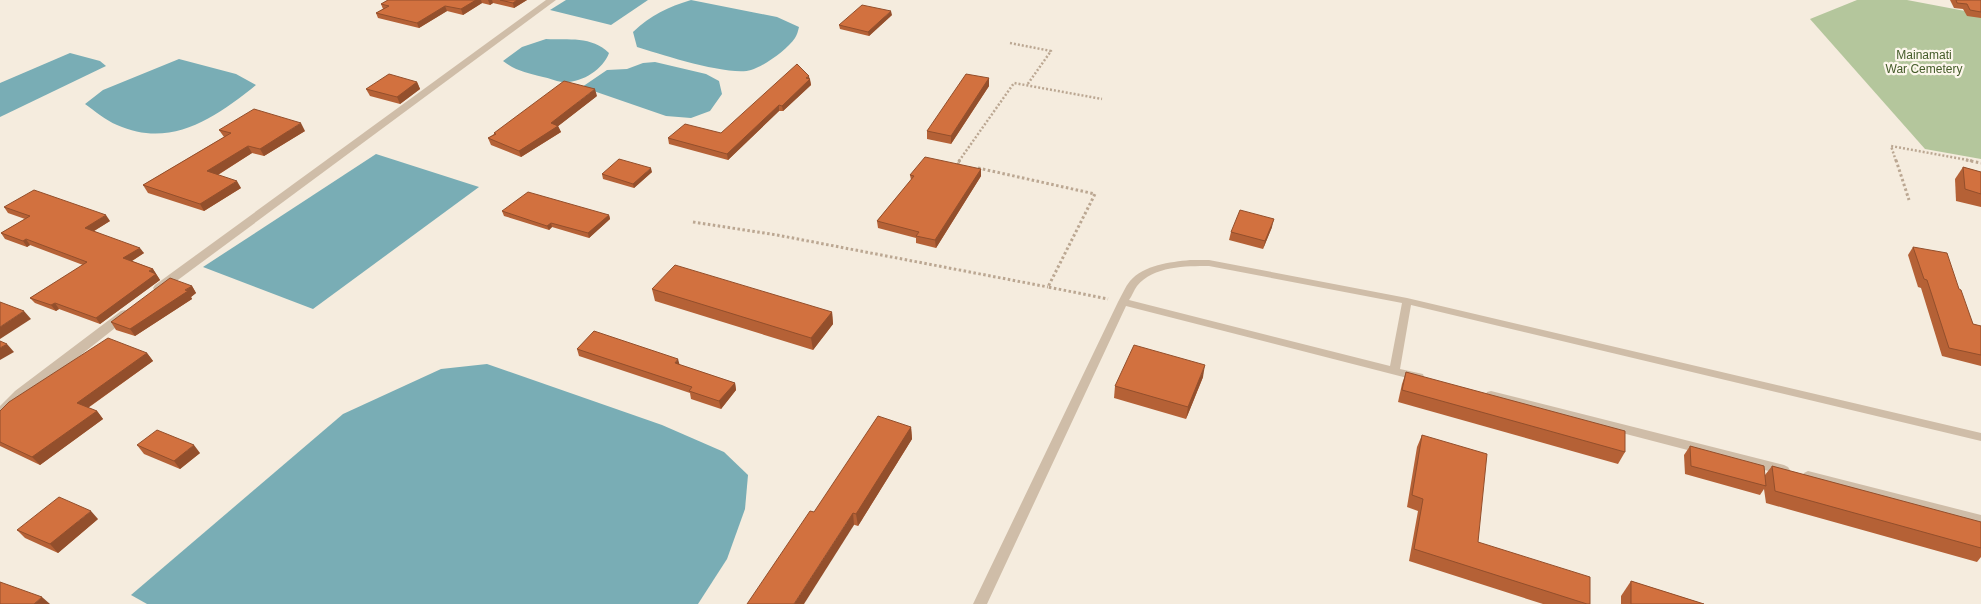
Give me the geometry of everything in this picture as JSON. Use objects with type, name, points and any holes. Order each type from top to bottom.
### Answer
[{"type":"street","points":[[147,297],[552,0]]},
{"type":"street","points":[[0,415],[20,395],[132,309]]},
{"type":"lane","points":[[980,604],[1123,302],[1134,283],[1150,273],[1180,263],[1209,263],[1407,301],[1981,437]]},
{"type":"lane","points":[[1394,371],[1407,301]]},
{"type":"lane","points":[[1123,302],[1432,380]]},
{"type":"lane","points":[[1480,393],[1981,520]]},
{"type":"path","points":[[1010,43],[1051,51],[1027,85]]},
{"type":"path","points":[[966,166],[957,164],[1014,82],[1102,99]]},
{"type":"path","points":[[1909,200],[1891,146],[1981,163]]},
{"type":"path","points":[[975,168],[1094,194],[1048,286]]},
{"type":"path","points":[[693,222],[777,234],[1123,302]]},
{"type":"green space","name":"Mainamati War Cemetery","points":[[1857,0],[1907,0],[1981,14],[1981,159],[1925,149],[1810,19]]},
{"type":"water","points":[[566,0],[648,0],[611,25],[550,10]]},
{"type":"water","points":[[691,0],[777,17],[799,27],[798,31],[796,37],[787,48],[775,57],[756,68],[741,71],[712,68],[637,47],[633,32],[660,12]]},
{"type":"water","points":[[546,39],[587,41],[609,53],[602,65],[590,75],[569,82],[559,82],[527,73],[503,61],[522,47]]},
{"type":"water","points":[[70,53],[100,61],[106,66],[0,117],[0,83]]},
{"type":"water","points":[[179,59],[236,74],[256,85],[225,109],[208,118],[174,132],[156,134],[137,132],[117,125],[85,104],[103,90]]},
{"type":"water","points":[[655,62],[706,74],[719,81],[722,94],[710,111],[691,118],[666,116],[582,87],[607,70],[627,69],[643,63]]},
{"type":"water","points":[[376,154],[479,187],[313,309],[203,267]]},
{"type":"water","points":[[487,364],[662,425],[724,452],[748,475],[745,509],[727,559],[698,604],[147,604],[131,595],[343,414],[441,369]]},
{"type":"building","points":[[388,0],[476,0],[461,9],[445,6],[417,23],[376,13],[389,6],[381,4]]},
{"type":"building","points":[[500,0],[517,0],[513,3]]},
{"type":"building","points":[[1956,0],[1981,0],[1981,12],[1970,10],[1967,4],[1957,3]]},
{"type":"building","points":[[862,5],[891,11],[868,32],[839,25]]},
{"type":"building","points":[[797,64],[809,76],[806,78],[810,79],[727,154],[668,138],[685,124],[721,133]]},
{"type":"building","points":[[389,74],[417,82],[397,97],[366,89]]},
{"type":"building","points":[[966,74],[989,78],[951,136],[927,131]]},
{"type":"building","points":[[564,81],[595,89],[551,123],[558,126],[519,151],[488,138],[496,134],[494,133]]},
{"type":"building","points":[[254,109],[301,123],[260,149],[248,146],[207,171],[237,181],[200,204],[143,185],[231,133],[219,130]]},
{"type":"building","points":[[925,157],[981,169],[935,240],[916,236],[919,232],[877,221],[914,176],[910,175]]},
{"type":"building","points":[[619,159],[651,168],[633,184],[602,174]]},
{"type":"building","points":[[1963,167],[1981,172],[1981,194],[1965,189]]},
{"type":"building","points":[[34,190],[106,215],[85,228],[140,248],[123,258],[153,269],[149,271],[156,274],[96,318],[55,303],[51,305],[30,298],[87,262],[26,239],[23,241],[1,233],[30,216],[4,207]]},
{"type":"building","points":[[528,192],[609,215],[588,233],[551,223],[547,226],[502,211]]},
{"type":"building","points":[[1240,210],[1274,219],[1265,241],[1231,232]]},
{"type":"building","points":[[1913,247],[1947,253],[1973,324],[1981,326],[1981,355],[1949,348],[1927,280],[1924,279]]},
{"type":"building","points":[[675,265],[832,312],[811,338],[652,289]]},
{"type":"building","points":[[170,278],[192,286],[185,290],[188,291],[130,329],[111,322]]},
{"type":"building","points":[[0,302],[24,311],[0,327]]},
{"type":"building","points":[[594,331],[678,359],[675,363],[735,383],[719,401],[689,391],[692,387],[577,349]]},
{"type":"building","points":[[108,338],[147,353],[77,403],[97,411],[32,457],[0,442],[0,411],[9,402]]},
{"type":"building","points":[[0,341],[7,344],[0,348]]},
{"type":"building","points":[[1134,345],[1205,365],[1188,407],[1115,386]]},
{"type":"building","points":[[1406,372],[1625,431],[1625,452],[1402,390]]},
{"type":"building","points":[[878,416],[911,427],[856,514],[853,513],[794,604],[747,604],[810,511],[814,512]]},
{"type":"building","points":[[157,430],[194,445],[174,461],[137,445]]},
{"type":"building","points":[[1422,435],[1487,454],[1478,542],[1590,577],[1590,604],[1414,549],[1423,499],[1412,495]]},
{"type":"building","points":[[1690,446],[1764,466],[1766,486],[1691,466]]},
{"type":"building","points":[[1772,466],[1981,522],[1981,548],[1775,491]]},
{"type":"building","points":[[59,497],[91,511],[50,544],[17,530]]},
{"type":"building","points":[[1631,581],[1704,604],[1631,604]]},
{"type":"building","points":[[0,582],[42,597],[34,604],[0,604]]}]
